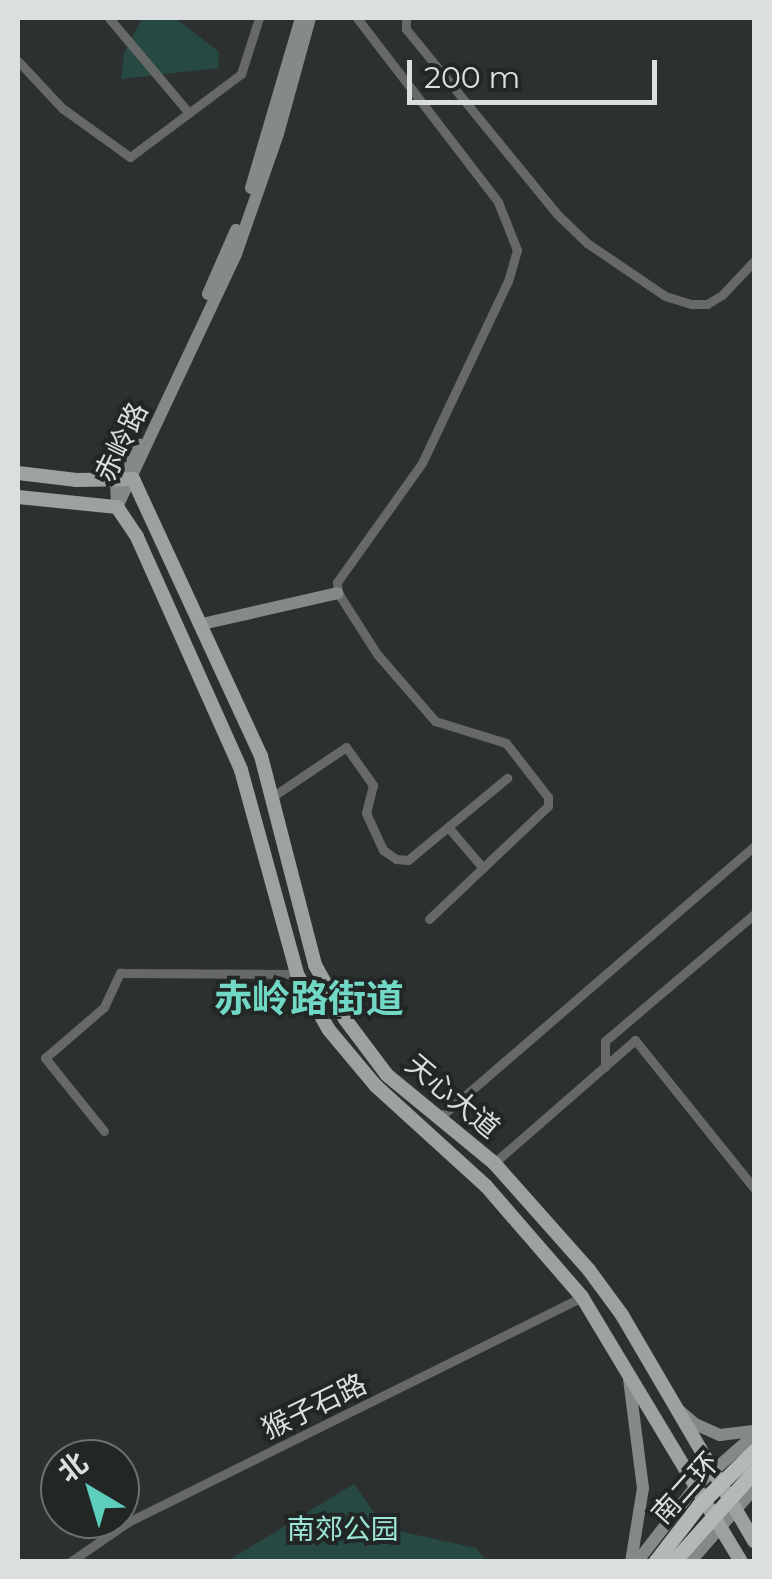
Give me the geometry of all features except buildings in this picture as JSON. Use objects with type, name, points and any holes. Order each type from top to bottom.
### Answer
[{"type":"highway","name":"南二环","points":[[655,1562],[699,1506],[754,1450]]},
{"type":"highway","name":"南二环","points":[[673,1562],[719,1505],[754,1471]]},
{"type":"main road","name":"赤岭路","points":[[117,507],[116,479],[137,452],[244,212],[301,18]]},
{"type":"main road","name":"赤岭路","points":[[117,507],[236,254],[278,134],[310,18]]},
{"type":"main road","points":[[18,474],[77,480],[132,479]]},
{"type":"main road","name":"天心大道","points":[[132,479],[261,756],[315,965],[345,1019],[387,1075],[494,1163],[558,1230],[605,1290],[754,1541]]},
{"type":"main road","points":[[18,497],[117,507]]},
{"type":"main road","name":"天心大道","points":[[117,507],[137,537],[241,770],[296,974],[330,1030],[376,1086],[486,1186],[582,1297],[741,1562]]},
{"type":"main road","points":[[202,624],[338,593]]},
{"type":"main road","points":[[626,1367],[643,1488],[634,1562]]},
{"type":"main road","points":[[668,1396],[683,1414],[708,1431],[730,1436],[754,1433]]},
{"type":"main road","points":[[634,1562],[695,1486],[754,1433]]},
{"type":"main road","points":[[690,1562],[754,1489]]},
{"type":"street","points":[[110,18],[188,113]]},
{"type":"street","points":[[18,61],[62,108],[130,157],[241,74],[259,18]]},
{"type":"street","points":[[357,18],[498,202],[517,250],[508,281],[422,462],[337,582],[338,593],[377,654],[435,721],[506,743],[544,788],[548,806],[429,919]]},
{"type":"street","points":[[406,18],[406,30],[557,214],[586,243],[665,296],[692,304],[707,304],[722,295],[754,261]]},
{"type":"street","points":[[272,797],[346,748],[373,785],[366,814],[383,850],[396,859],[408,860],[507,778]]},
{"type":"street","points":[[448,826],[483,868]]},
{"type":"street","points":[[438,1119],[754,846]]},
{"type":"street","points":[[605,1066],[605,1041],[754,914]]},
{"type":"street","points":[[104,1131],[45,1058],[104,1007],[120,973],[296,974]]},
{"type":"street","points":[[494,1163],[635,1040],[754,1188]]},
{"type":"street","name":"猴子石路","points":[[70,1562],[128,1522],[582,1297]]},
{"type":"green space","points":[[142,18],[175,18],[219,52],[218,68],[121,79],[124,53]]},
{"type":"green space","name":"南郊公园","points":[[354,1484],[385,1528],[476,1548],[487,1561],[227,1561]]},
{"type":"district","name":"赤岭路街道","points":[[309,999]]}]
